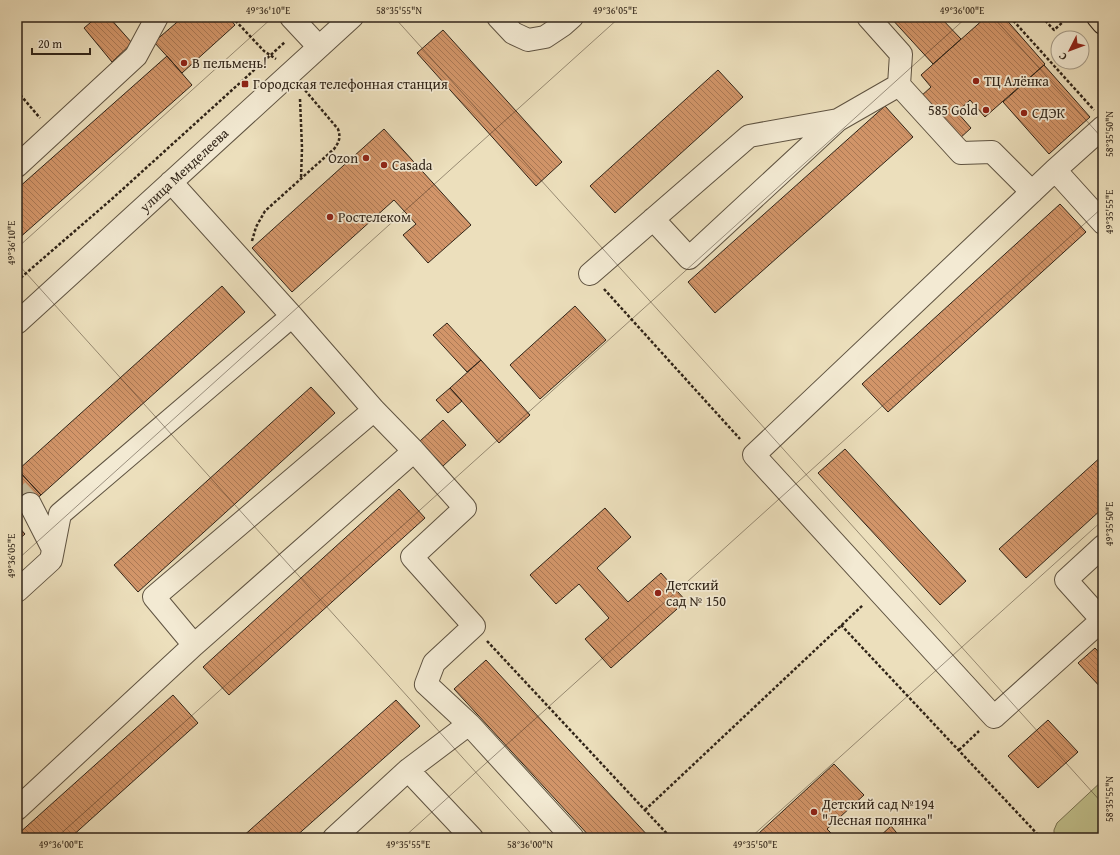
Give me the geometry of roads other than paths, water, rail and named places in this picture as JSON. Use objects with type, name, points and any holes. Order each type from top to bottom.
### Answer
[{"type":"main road","points":[[1098,17],[1103,23]]},
{"type":"street","points":[[17,166],[136,56],[157,17]]},
{"type":"street","name":"улица Менделеева","points":[[17,323],[352,17]]},
{"type":"street","points":[[498,17],[513,33],[528,40],[545,37],[572,17]]},
{"type":"street","points":[[868,17],[901,54],[899,85],[961,153],[992,152],[1032,192]]},
{"type":"street","points":[[296,22],[319,47]]},
{"type":"street","points":[[653,219],[689,258],[838,120],[899,85]]},
{"type":"street","points":[[590,274],[749,136],[838,120]]},
{"type":"street","points":[[1100,120],[1055,170],[754,454],[994,717],[1102,619],[1066,580],[1103,546]]},
{"type":"street","points":[[1055,170],[1103,223]]},
{"type":"street","points":[[171,182],[292,316],[374,410],[414,451],[465,508],[412,557],[474,626],[434,663],[426,684],[469,724],[573,838]]},
{"type":"street","points":[[17,591],[51,560],[60,514],[292,316]]},
{"type":"street","points":[[194,645],[154,596],[374,410]]},
{"type":"street","points":[[17,809],[194,645],[414,451]]},
{"type":"street","points":[[30,504],[53,549]]},
{"type":"street","points":[[334,838],[408,770],[469,724]]},
{"type":"street","points":[[408,770],[472,838]]},
{"type":"tunnel","points":[[17,490],[30,504]]},
{"type":"place","name":"В пельмень!","points":[[184,63]]},
{"type":"place","name":"ТЦ Алёнка","points":[[976,81]]},
{"type":"place","name":"Городская телефонная станция","points":[[245,84]]},
{"type":"place","name":"585 Gold","points":[[986,110]]},
{"type":"place","name":"СДЭК","points":[[1024,113]]},
{"type":"place","name":"Ozon","points":[[366,158]]},
{"type":"place","name":"Casada","points":[[384,165]]},
{"type":"place","name":"Ростелеком","points":[[330,217]]},
{"type":"place","name":"Детский сад № 150","points":[[658,593]]},
{"type":"place","name":"Детский сад №194 \"Лесная полянка\"","points":[[814,812]]}]
